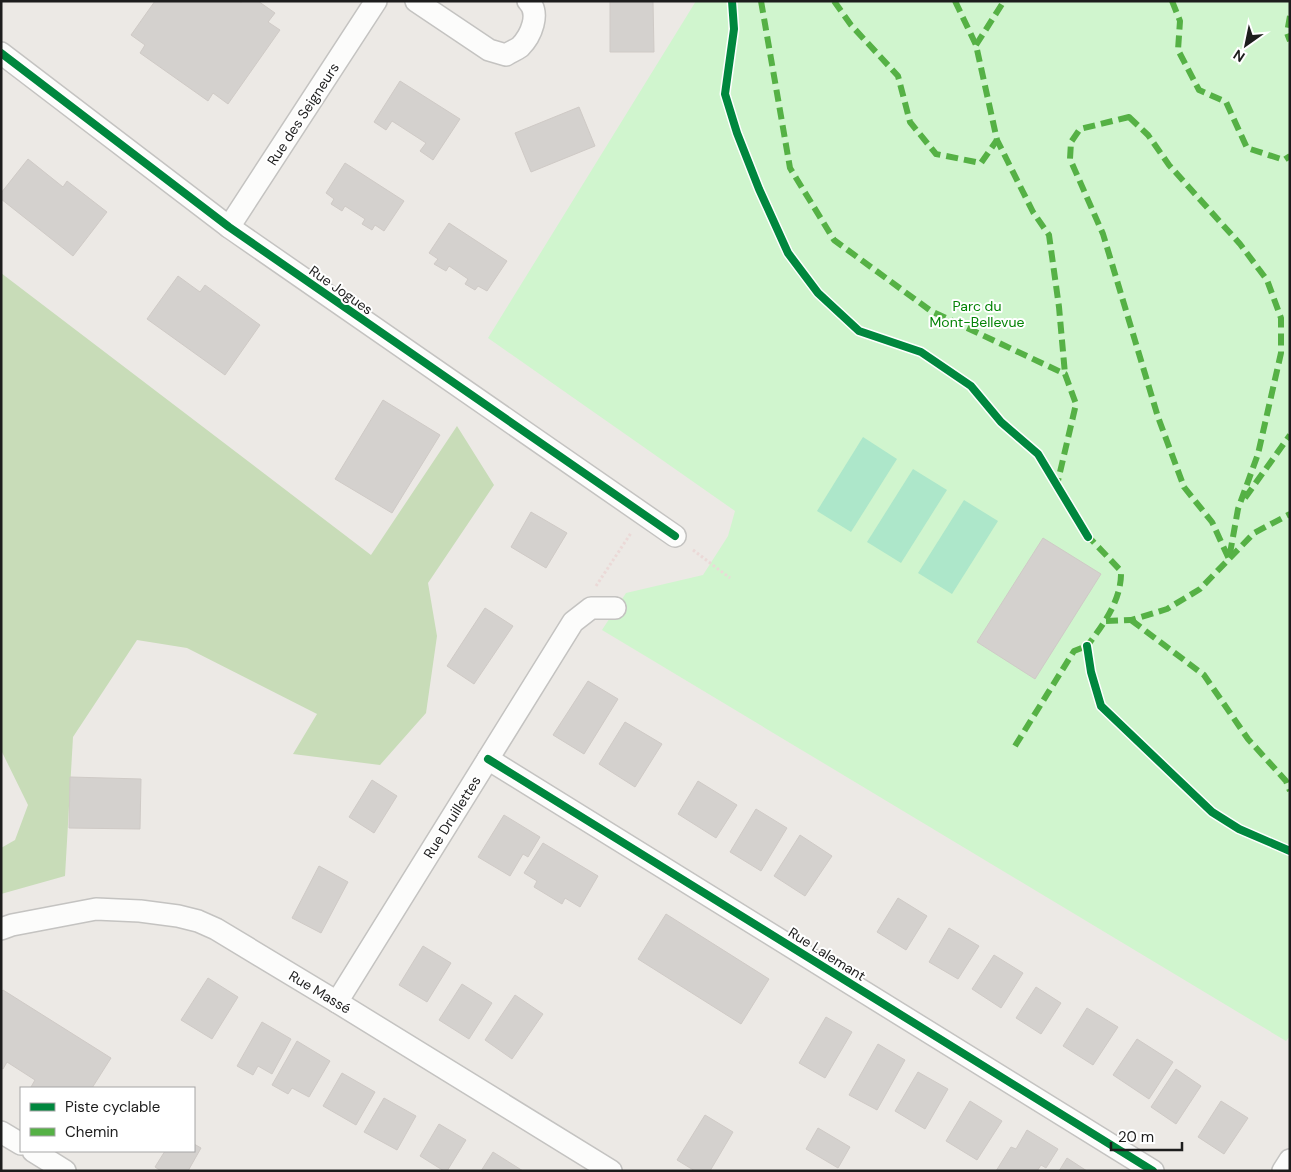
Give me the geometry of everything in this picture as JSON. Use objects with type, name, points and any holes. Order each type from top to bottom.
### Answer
[{"type":"street","name":"Rue des Seigneurs","points":[[229,227],[376,1]]},
{"type":"street","points":[[416,1],[489,50],[506,55],[519,47],[532,26],[535,18],[528,1]]},
{"type":"street","name":"Rue Jogues","points":[[1,53],[229,227],[675,536]]},
{"type":"street","name":"Rue Druillettes","points":[[337,1002],[572,622],[591,608],[616,608]]},
{"type":"street","name":"Rue Lalemant","points":[[488,759],[1153,1171]]},
{"type":"street","name":"Rue Massé","points":[[1,929],[12,925],[96,909],[140,911],[178,916],[198,921],[216,929],[337,1002],[611,1171]]},
{"type":"street","points":[[1,1132],[20,1143]]},
{"type":"street","points":[[35,1152],[66,1171]]},
{"type":"street","points":[[1283,1171],[1290,1160]]},
{"type":"path","points":[[595,587],[643,514]]},
{"type":"path","points":[[675,536],[730,578]]},
{"type":"green space","name":"Parc du Mont-Bellevue","points":[[696,1],[1290,1],[1290,1036],[1286,1041],[602,630],[626,593],[703,575],[728,536],[735,511],[488,338]]},
{"type":"green space","points":[[1,273],[371,555],[457,426],[494,485],[428,583],[437,636],[426,713],[380,765],[293,754],[317,714],[187,648],[137,640],[73,737],[65,876],[1,894],[1,848],[15,840],[28,805],[1,750]]},
{"type":"green space","points":[[863,437],[897,459],[851,532],[817,511]]},
{"type":"green space","points":[[913,469],[947,490],[901,563],[867,542]]},
{"type":"green space","points":[[964,500],[998,521],[952,594],[918,573]]},
{"type":"building","points":[[155,1],[239,1],[241,3],[243,1],[258,1],[275,13],[268,22],[280,30],[228,104],[213,93],[208,101],[140,53],[145,45],[131,35]]},
{"type":"building","points":[[610,1],[653,1],[654,52],[610,52]]},
{"type":"building","points":[[400,81],[460,119],[433,160],[420,151],[426,143],[392,121],[386,130],[374,122]]},
{"type":"building","points":[[579,107],[595,146],[531,172],[515,133]]},
{"type":"building","points":[[28,159],[63,187],[67,181],[107,212],[73,256],[1,199],[1,193]]},
{"type":"building","points":[[345,163],[404,201],[384,231],[375,225],[372,230],[362,224],[365,219],[345,206],[342,211],[331,204],[334,199],[326,193]]},
{"type":"building","points":[[449,223],[507,261],[487,291],[478,286],[475,290],[465,284],[468,279],[449,266],[446,271],[434,264],[438,259],[429,253]]},
{"type":"building","points":[[178,276],[200,292],[205,285],[260,325],[225,375],[147,319]]},
{"type":"building","points":[[383,400],[440,435],[392,513],[335,479]]},
{"type":"building","points":[[531,512],[567,533],[546,568],[511,547]]},
{"type":"building","points":[[1043,538],[1101,574],[1035,679],[977,642]]},
{"type":"building","points":[[485,608],[513,626],[474,684],[447,666]]},
{"type":"building","points":[[588,681],[618,699],[584,754],[553,735]]},
{"type":"building","points":[[625,722],[662,744],[635,787],[599,764]]},
{"type":"building","points":[[70,777],[141,779],[140,829],[69,828]]},
{"type":"building","points":[[372,780],[397,796],[374,833],[349,817]]},
{"type":"building","points":[[698,781],[737,805],[716,838],[678,814]]},
{"type":"building","points":[[756,809],[787,828],[761,871],[730,852]]},
{"type":"building","points":[[504,815],[540,837],[528,857],[523,854],[510,876],[478,857]]},
{"type":"building","points":[[800,835],[832,856],[805,896],[774,876]]},
{"type":"building","points":[[543,843],[598,876],[580,907],[565,898],[562,904],[534,887],[537,881],[524,873]]},
{"type":"building","points":[[319,866],[348,882],[321,933],[292,918]]},
{"type":"building","points":[[898,898],[927,916],[906,950],[877,932]]},
{"type":"building","points":[[666,914],[769,979],[741,1024],[638,959]]},
{"type":"building","points":[[949,928],[979,946],[958,979],[929,962]]},
{"type":"building","points":[[423,946],[451,963],[427,1002],[399,985]]},
{"type":"building","points":[[994,955],[1023,973],[1001,1008],[972,989]]},
{"type":"building","points":[[208,978],[238,997],[212,1039],[181,1020]]},
{"type":"building","points":[[462,984],[492,1003],[469,1039],[439,1020]]},
{"type":"building","points":[[1036,987],[1061,1003],[1041,1034],[1016,1018]]},
{"type":"building","points":[[3,990],[111,1058],[93,1087],[31,1087],[35,1080],[7,1062],[3,1069],[1,1068],[1,992]]},
{"type":"building","points":[[515,995],[543,1014],[512,1059],[485,1040]]},
{"type":"building","points":[[1087,1008],[1118,1027],[1093,1065],[1063,1046]]},
{"type":"building","points":[[826,1017],[852,1032],[825,1078],[799,1063]]},
{"type":"building","points":[[262,1022],[291,1039],[272,1074],[258,1066],[253,1075],[237,1066]]},
{"type":"building","points":[[1137,1039],[1173,1062],[1149,1099],[1113,1075]]},
{"type":"building","points":[[297,1041],[330,1061],[309,1097],[292,1088],[288,1094],[272,1085]]},
{"type":"building","points":[[878,1044],[905,1060],[877,1110],[849,1095]]},
{"type":"building","points":[[1176,1069],[1201,1086],[1176,1124],[1151,1107]]},
{"type":"building","points":[[918,1072],[948,1089],[925,1129],[895,1111]]},
{"type":"building","points":[[342,1073],[375,1092],[356,1125],[323,1106]]},
{"type":"building","points":[[384,1098],[416,1116],[397,1150],[364,1132]]},
{"type":"building","points":[[970,1101],[1002,1121],[977,1160],[946,1141]]},
{"type":"building","points":[[1221,1101],[1248,1118],[1224,1154],[1198,1137]]},
{"type":"building","points":[[705,1115],[733,1132],[710,1171],[695,1171],[677,1160]]},
{"type":"building","points":[[439,1124],[466,1140],[447,1171],[420,1156]]},
{"type":"building","points":[[818,1128],[850,1147],[838,1168],[806,1149]]},
{"type":"building","points":[[1027,1130],[1058,1149],[1046,1168],[1041,1165],[1037,1171],[996,1171],[1011,1147],[1016,1149]]},
{"type":"building","points":[[195,1145],[201,1148],[188,1171],[161,1171],[155,1167],[164,1152],[195,1152]]},
{"type":"building","points":[[493,1152],[523,1171],[481,1171]]},
{"type":"building","points":[[1067,1158],[1087,1171],[1059,1171]]},
{"type":"marked path","points":[[761,1],[790,168],[834,240],[931,311],[1065,374],[1076,404],[1057,485]]},
{"type":"marked path","points":[[834,1],[851,25],[898,76],[910,122],[936,154],[981,163],[997,140]]},
{"type":"marked path","points":[[955,1],[976,45],[997,140],[1033,212],[1049,235],[1059,307],[1065,374]]},
{"type":"marked path","points":[[976,45],[1004,1]]},
{"type":"marked path","points":[[1172,1],[1180,21],[1178,50],[1199,90],[1226,102],[1247,148],[1284,160],[1290,156]]},
{"type":"marked path","points":[[1290,16],[1287,33],[1290,41]]},
{"type":"marked path","points":[[1129,117],[1148,135],[1169,165],[1240,244],[1267,280],[1281,318],[1281,353],[1258,454],[1238,509],[1229,559],[1212,522],[1184,487],[1158,417],[1103,234],[1070,159],[1071,142],[1080,129],[1129,117]]},
{"type":"marked path","points":[[1245,498],[1290,435]]},
{"type":"marked path","points":[[1106,621],[1131,620],[1167,609],[1200,589],[1254,533],[1290,514]]},
{"type":"marked path","points":[[1086,534],[1121,571],[1121,581],[1111,611],[1087,646],[1088,651]]},
{"type":"marked path","points":[[1131,620],[1204,675],[1248,739],[1286,781],[1290,791]]},
{"type":"marked path","points":[[1015,746],[1074,651],[1087,646]]},
{"type":"cycle path","points":[[732,1],[734,29],[725,94],[737,133],[759,189],[788,253],[818,293],[859,331],[921,352],[971,386],[1001,422],[1038,454],[1088,537]]},
{"type":"cycle path","points":[[1,53],[229,227],[675,536]]},
{"type":"cycle path","points":[[1087,646],[1091,672],[1101,706],[1212,812],[1239,829],[1290,851]]},
{"type":"cycle path","points":[[488,759],[1153,1171]]}]
